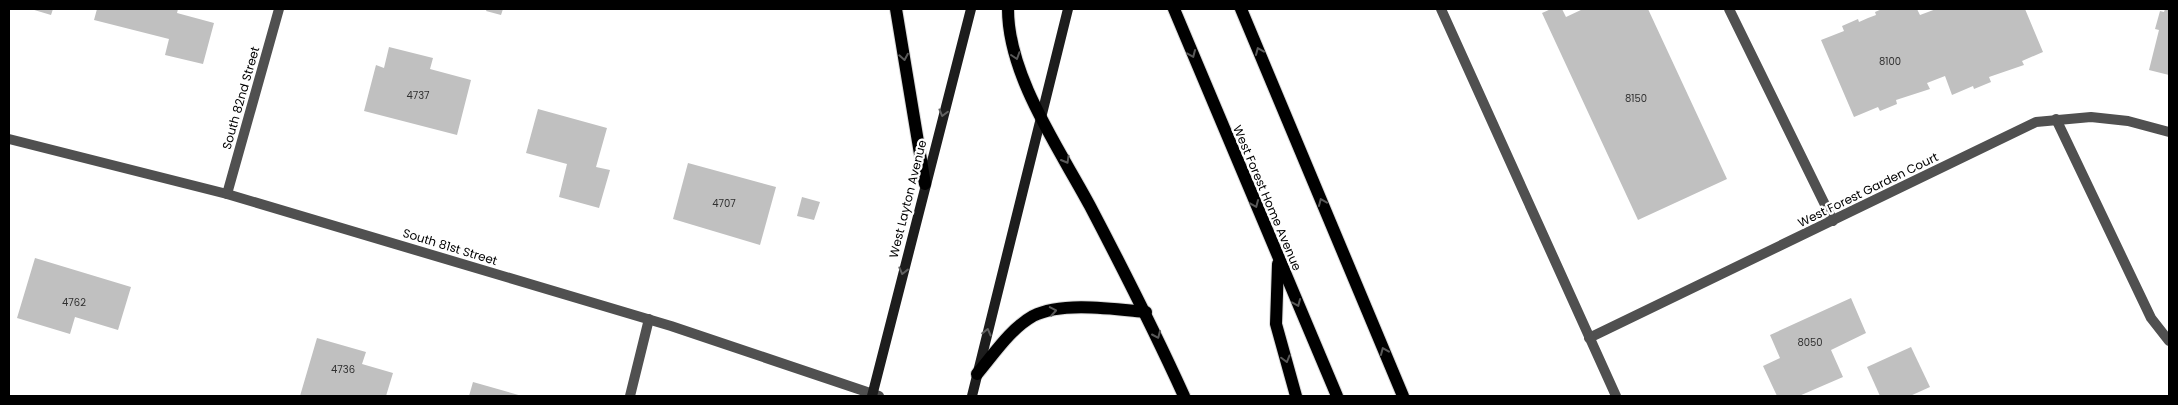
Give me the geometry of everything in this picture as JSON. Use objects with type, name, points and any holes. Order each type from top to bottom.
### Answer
[{"type":"main road","points":[[896,9],[925,184]]},
{"type":"main road","name":"West Layton Avenue","points":[[874,396],[925,184],[971,9]]},
{"type":"main road","points":[[1008,9],[1008,25],[1015,56],[1041,118],[1068,164],[1146,312],[1184,396]]},
{"type":"main road","name":"West Forest Home Avenue","points":[[1174,9],[1337,396]]},
{"type":"main road","points":[[1241,9],[1403,396]]},
{"type":"main road","points":[[972,396],[1067,10]]},
{"type":"main road","points":[[1278,259],[1276,324],[1296,396]]},
{"type":"main road","points":[[977,374],[1013,331],[1033,316],[1051,311],[1094,306],[1146,312]]},
{"type":"street","name":"South 82nd Street","points":[[227,194],[280,9]]},
{"type":"street","points":[[1441,9],[1616,396]]},
{"type":"street","points":[[1729,9],[1833,221]]},
{"type":"street","name":"West Forest Garden Court","points":[[1589,338],[2036,122],[2091,117],[2128,121],[2169,132]]},
{"type":"street","points":[[2056,119],[2151,318],[2169,341]]},
{"type":"street","name":"South 81st Street","points":[[9,139],[227,194],[649,319],[826,377],[874,396]]},
{"type":"street","points":[[630,396],[649,319]]},
{"type":"building","points":[[31,9],[53,9],[51,15]]},
{"type":"building","points":[[97,9],[178,9],[177,13],[214,23],[203,64],[165,55],[169,39],[94,20]]},
{"type":"building","points":[[487,9],[503,9],[501,15],[486,11]]},
{"type":"building","points":[[1551,9],[1562,9],[1566,17],[1583,9],[1648,9],[1727,179],[1638,220],[1542,13]]},
{"type":"building","points":[[1882,9],[1917,9],[1920,15],[1936,9],[2025,9],[2043,52],[2022,61],[2024,65],[1989,77],[1991,82],[1974,89],[1973,86],[1952,95],[1945,76],[1927,83],[1930,89],[1896,100],[1897,104],[1880,111],[1878,107],[1854,117],[1821,40],[1844,31],[1842,26],[1858,19],[1859,22],[1876,15],[1875,12]]},
{"type":"building","points":[[2165,9],[2169,9],[2169,75],[2149,70],[2159,30],[2155,29],[2160,11],[2164,12]]},
{"type":"building","points":[[389,47],[433,58],[430,69],[471,80],[457,135],[364,111],[376,65],[384,68]]},
{"type":"building","points":[[538,109],[607,128],[596,167],[610,170],[599,208],[559,197],[567,164],[526,153]]},
{"type":"building","points":[[688,163],[776,187],[760,245],[673,219]]},
{"type":"building","points":[[802,197],[820,202],[814,220],[797,216]]},
{"type":"building","points":[[35,258],[131,287],[118,330],[75,317],[70,334],[17,318]]},
{"type":"building","points":[[1851,298],[1866,333],[1831,350],[1843,377],[1799,396],[1777,396],[1763,366],[1780,358],[1770,335]]},
{"type":"building","points":[[317,338],[366,352],[362,364],[393,373],[386,396],[300,396]]},
{"type":"building","points":[[1911,347],[1930,387],[1910,396],[1880,396],[1867,367]]},
{"type":"building","points":[[473,382],[522,396],[469,396]]}]
